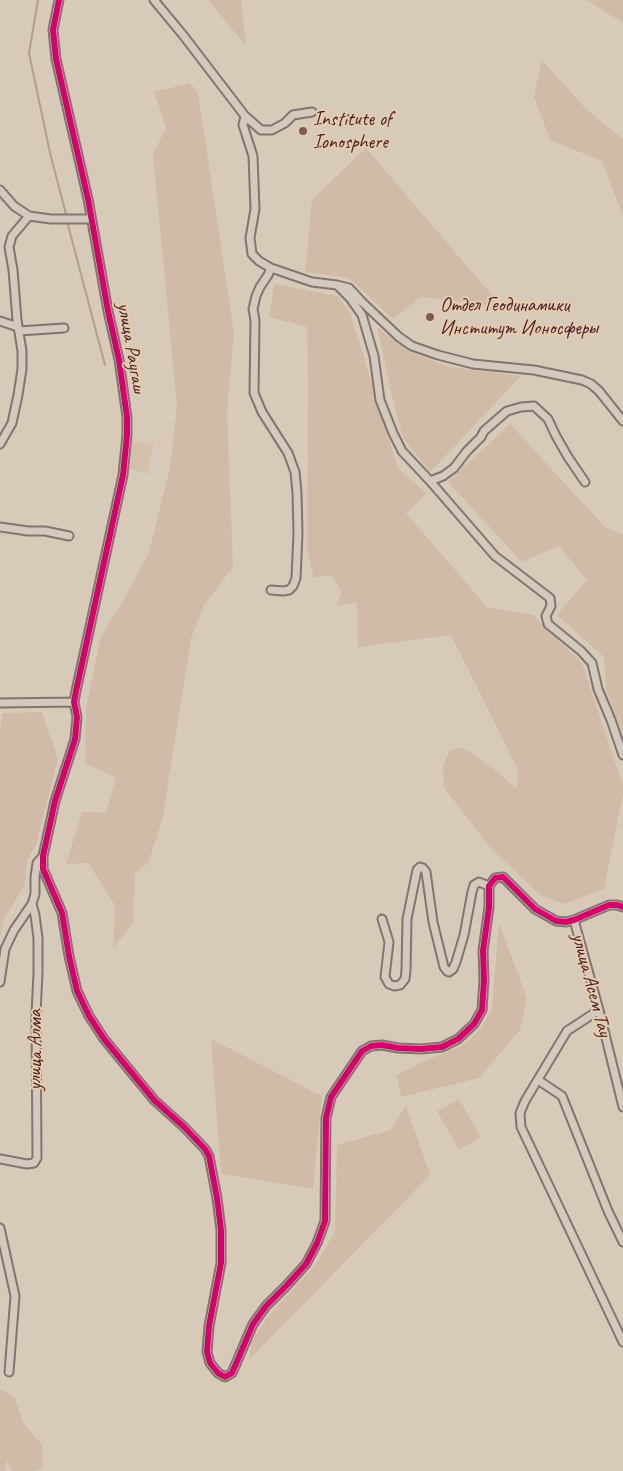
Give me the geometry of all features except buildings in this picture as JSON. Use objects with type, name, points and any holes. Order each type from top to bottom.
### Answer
[{"type":"street","name":"улица Раугаш","points":[[32,904],[35,894],[37,863],[43,856],[55,801],[75,739],[77,717],[74,702],[123,475],[127,435],[127,417],[119,360],[78,151],[56,59],[53,30],[59,0]]},
{"type":"street","points":[[154,0],[245,116],[261,130],[272,130],[293,115],[312,112]]},
{"type":"street","points":[[245,116],[242,125],[253,156],[255,209],[250,238],[252,254],[259,261],[271,268],[312,282],[349,288],[399,337],[412,346],[473,364],[534,370],[582,380],[591,384],[599,391],[623,421]]},
{"type":"street","points":[[0,190],[14,206],[29,216],[51,220],[91,219]]},
{"type":"street","points":[[0,444],[12,422],[22,369],[22,351],[9,247],[12,236],[29,216]]},
{"type":"street","points":[[271,268],[256,296],[253,309],[255,320],[254,393],[262,412],[288,453],[295,472],[298,533],[296,578],[293,586],[289,590],[271,590]]},
{"type":"street","points":[[337,285],[350,298],[362,315],[374,356],[380,400],[392,433],[402,451],[495,556],[550,598],[551,606],[546,616],[548,624],[581,651],[592,663],[598,689],[623,755]]},
{"type":"street","points":[[0,321],[18,329],[64,328]]},
{"type":"street","points":[[430,481],[443,476],[454,468],[484,431],[507,411],[521,406],[534,406],[548,418],[568,457],[585,482]]},
{"type":"street","points":[[0,527],[44,531],[69,536]]},
{"type":"street","points":[[0,704],[74,702]]},
{"type":"street","points":[[43,856],[44,869],[62,913],[77,991],[84,1007],[104,1039],[154,1100],[184,1127],[205,1149],[209,1156],[221,1230],[221,1263],[208,1326],[207,1352],[210,1364],[218,1373],[226,1378],[232,1373],[253,1324],[266,1306],[306,1264],[317,1243],[325,1220],[326,1118],[332,1097],[348,1071],[362,1051],[371,1046],[382,1045],[421,1049],[442,1047],[458,1038],[474,1024],[482,1010],[483,950],[489,907],[489,886],[495,878],[503,878],[535,909],[556,921],[566,922],[574,920],[609,904],[618,904],[623,907]]},
{"type":"street","points":[[382,919],[389,942],[385,977],[388,984],[400,985],[406,970],[407,919],[417,870],[420,867],[423,868],[426,872],[433,922],[444,967],[449,972],[453,969],[456,962],[464,935],[474,885],[479,882],[489,886]]},
{"type":"street","points":[[0,982],[5,949],[14,930],[32,904]]},
{"type":"street","name":"улица Алма","points":[[0,1159],[27,1164],[34,1163],[37,1158],[36,1014],[38,938],[32,904]]},
{"type":"street","name":"улица Асем Тау","points":[[574,920],[623,1107]]},
{"type":"street","points":[[599,1010],[567,1031],[524,1102],[520,1113],[521,1127],[623,1342]]},
{"type":"street","points":[[538,1080],[562,1096],[608,1211],[623,1242]]},
{"type":"street","points":[[0,1152],[0,1163]]},
{"type":"street","points":[[0,1228],[16,1296],[8,1372]]},
{"type":"shaded area","points":[[208,0],[241,0],[246,46]]},
{"type":"shaded area","points":[[587,0],[623,0],[623,23]]},
{"type":"shaded area","points":[[542,60],[585,108],[623,139],[623,216],[602,161],[550,140],[534,97]]},
{"type":"shaded area","points":[[190,83],[198,92],[234,333],[227,412],[233,567],[204,605],[191,639],[163,816],[149,862],[135,873],[133,923],[113,949],[115,905],[88,863],[66,864],[82,812],[106,813],[116,778],[85,763],[86,708],[101,636],[125,598],[149,552],[170,467],[177,406],[153,154],[166,128],[154,92]]},
{"type":"shaded area","points":[[366,148],[502,307],[421,297],[393,319],[349,278],[305,272],[312,200]]},
{"type":"shaded area","points":[[274,284],[337,296],[350,312],[398,468],[427,494],[406,513],[487,607],[533,615],[582,663],[623,786],[604,889],[564,904],[540,895],[489,846],[444,788],[443,764],[451,749],[464,748],[495,770],[517,789],[518,770],[451,635],[358,647],[357,602],[337,606],[341,592],[332,575],[314,578],[307,550],[307,327],[269,317]]},
{"type":"shaded area","points":[[377,327],[410,352],[450,367],[521,376],[430,472],[403,438]]},
{"type":"shaded area","points":[[510,424],[606,528],[623,534],[623,735],[606,690],[604,657],[557,615],[587,580],[559,546],[522,562],[448,482]]},
{"type":"shaded area","points":[[132,441],[153,445],[148,473],[127,469]]},
{"type":"shaded area","points":[[42,712],[58,759],[36,845],[27,860],[25,885],[4,919],[0,937],[0,729],[3,713]]},
{"type":"shaded area","points":[[499,923],[527,998],[520,1030],[479,1078],[401,1097],[397,1075],[424,1061],[462,1046],[482,1028],[492,1008]]},
{"type":"shaded area","points":[[211,1039],[322,1096],[313,1189],[221,1174]]},
{"type":"shaded area","points":[[459,1099],[481,1137],[459,1150],[437,1111]]},
{"type":"shaded area","points":[[406,1106],[430,1175],[249,1360],[251,1343],[266,1319],[316,1264],[335,1232],[337,1145],[390,1130]]},
{"type":"shaded area","points":[[0,1389],[15,1398],[23,1423],[42,1445],[43,1468],[34,1471],[12,1471],[7,1460],[5,1471],[0,1471]]},
{"type":"waterway","points":[[38,0],[29,53],[50,153],[66,214]]},
{"type":"waterway","points":[[68,225],[105,365]]},
{"type":"cycle path","points":[[59,0],[53,30],[56,59],[88,199],[108,311],[119,360],[127,417],[127,435],[123,475],[74,702],[77,717],[75,739],[55,801],[43,856],[43,869],[62,913],[77,991],[89,1016],[104,1039],[154,1100],[184,1127],[205,1149],[209,1156],[221,1230],[221,1263],[209,1326],[207,1352],[210,1363],[218,1373],[225,1377],[232,1373],[253,1324],[266,1306],[306,1264],[317,1243],[325,1221],[326,1118],[331,1097],[362,1051],[371,1046],[382,1045],[421,1049],[442,1047],[458,1039],[474,1024],[482,1010],[483,951],[489,907],[489,886],[495,878],[503,877],[535,909],[556,921],[566,922],[574,920],[609,905],[623,907]]},
{"type":"place","name":"Institute of Ionosphere","points":[[303,131]]},
{"type":"place","name":"Отдел Геодинамики Институт Ионосферы","points":[[430,317]]}]
